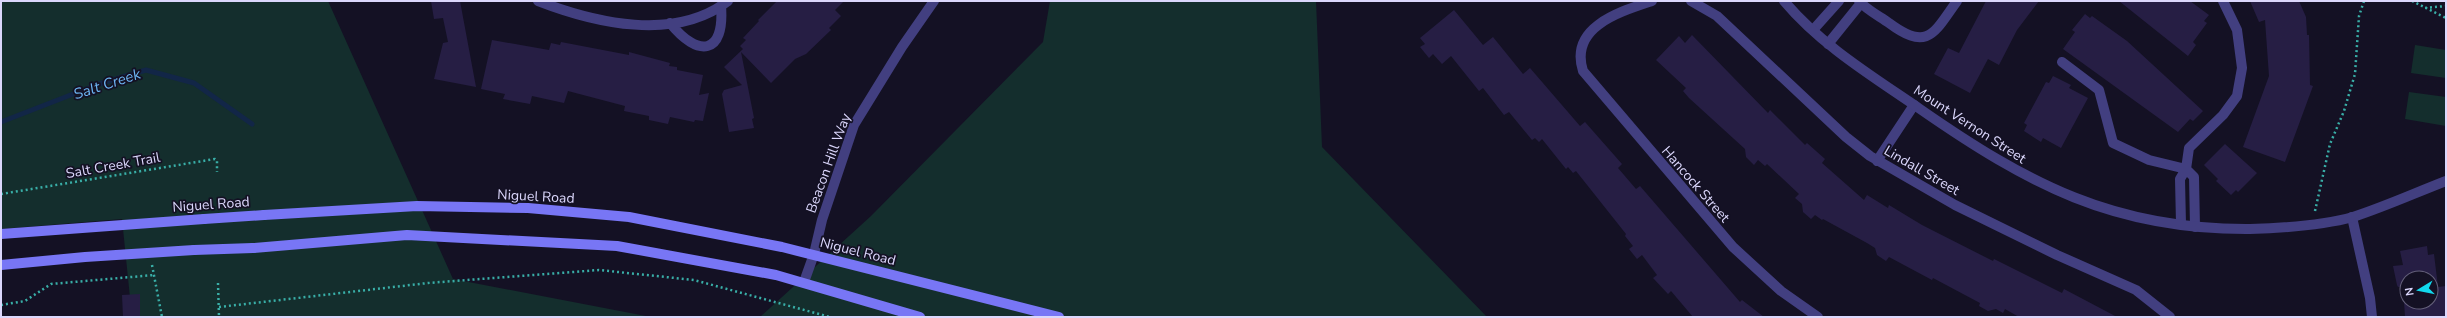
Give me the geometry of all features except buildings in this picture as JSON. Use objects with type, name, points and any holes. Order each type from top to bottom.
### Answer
[{"type":"main road","name":"Niguel Road","points":[[1,234],[204,219],[417,206],[528,208],[629,217],[814,254],[1059,317]]},
{"type":"main road","points":[[1,265],[194,250],[254,248],[407,235],[617,246],[804,282],[920,317]]},
{"type":"street","points":[[538,1],[577,16],[616,24],[670,23],[699,17],[725,4]]},
{"type":"street","name":"Beacon Hill Way","points":[[804,282],[814,254],[822,220],[854,125],[902,47],[934,1]]},
{"type":"street","name":"Hancock Street","points":[[1652,1],[1596,25],[1586,36],[1580,49],[1580,63],[1587,77],[1715,228],[1761,274],[1818,317]]},
{"type":"street","name":"Lindall Street","points":[[1691,1],[1717,16],[1846,137],[1877,161],[1955,205],[2057,255],[2136,290],[2170,317]]},
{"type":"street","name":"Mount Vernon Street","points":[[1784,1],[1828,44],[1872,78],[1978,149],[2048,187],[2123,215],[2195,227],[2274,228],[2352,217],[2446,181]]},
{"type":"street","points":[[1813,30],[1840,1]]},
{"type":"street","points":[[1828,44],[1860,2],[1902,33],[1919,38],[1929,36],[1936,30],[1957,1]]},
{"type":"street","points":[[2181,224],[2180,179],[2186,169],[2189,148],[2223,115],[2237,96],[2242,68],[2237,30],[2223,1]]},
{"type":"street","points":[[670,23],[688,42],[697,47],[706,47],[717,40],[721,32],[725,4]]},
{"type":"street","points":[[2062,62],[2099,90],[2113,143],[2149,160],[2186,169],[2194,177],[2195,227]]},
{"type":"street","points":[[1877,161],[1914,105]]},
{"type":"street","points":[[2352,217],[2370,298],[2372,317]]},
{"type":"path","points":[[2314,212],[2330,144],[2344,111],[2355,74],[2359,16],[2364,1]]},
{"type":"path","points":[[2412,1],[2446,18]]},
{"type":"path","points":[[2424,8],[2446,6]]},
{"type":"path","name":"Salt Creek Trail","points":[[1,194],[123,172],[215,159],[217,160],[217,172]]},
{"type":"path","points":[[151,253],[162,317]]},
{"type":"path","points":[[219,307],[428,283],[599,270],[694,280],[830,317]]},
{"type":"path","points":[[1,305],[25,300],[51,284],[154,274]]},
{"type":"path","points":[[218,283],[219,317]]},
{"type":"green space","points":[[1,1],[328,1],[453,279],[651,317],[132,317],[122,219],[1,229]]},
{"type":"green space","points":[[1050,1],[1316,1],[1322,147],[1487,317],[760,317],[871,216],[1043,42]]},
{"type":"green space","points":[[2415,45],[2446,50],[2446,78],[2411,73]]},
{"type":"green space","points":[[2409,92],[2446,97],[2446,126],[2405,119]]},
{"type":"waterway","name":"Salt Creek","points":[[1,122],[99,84],[146,70],[194,83],[252,124]]}]
